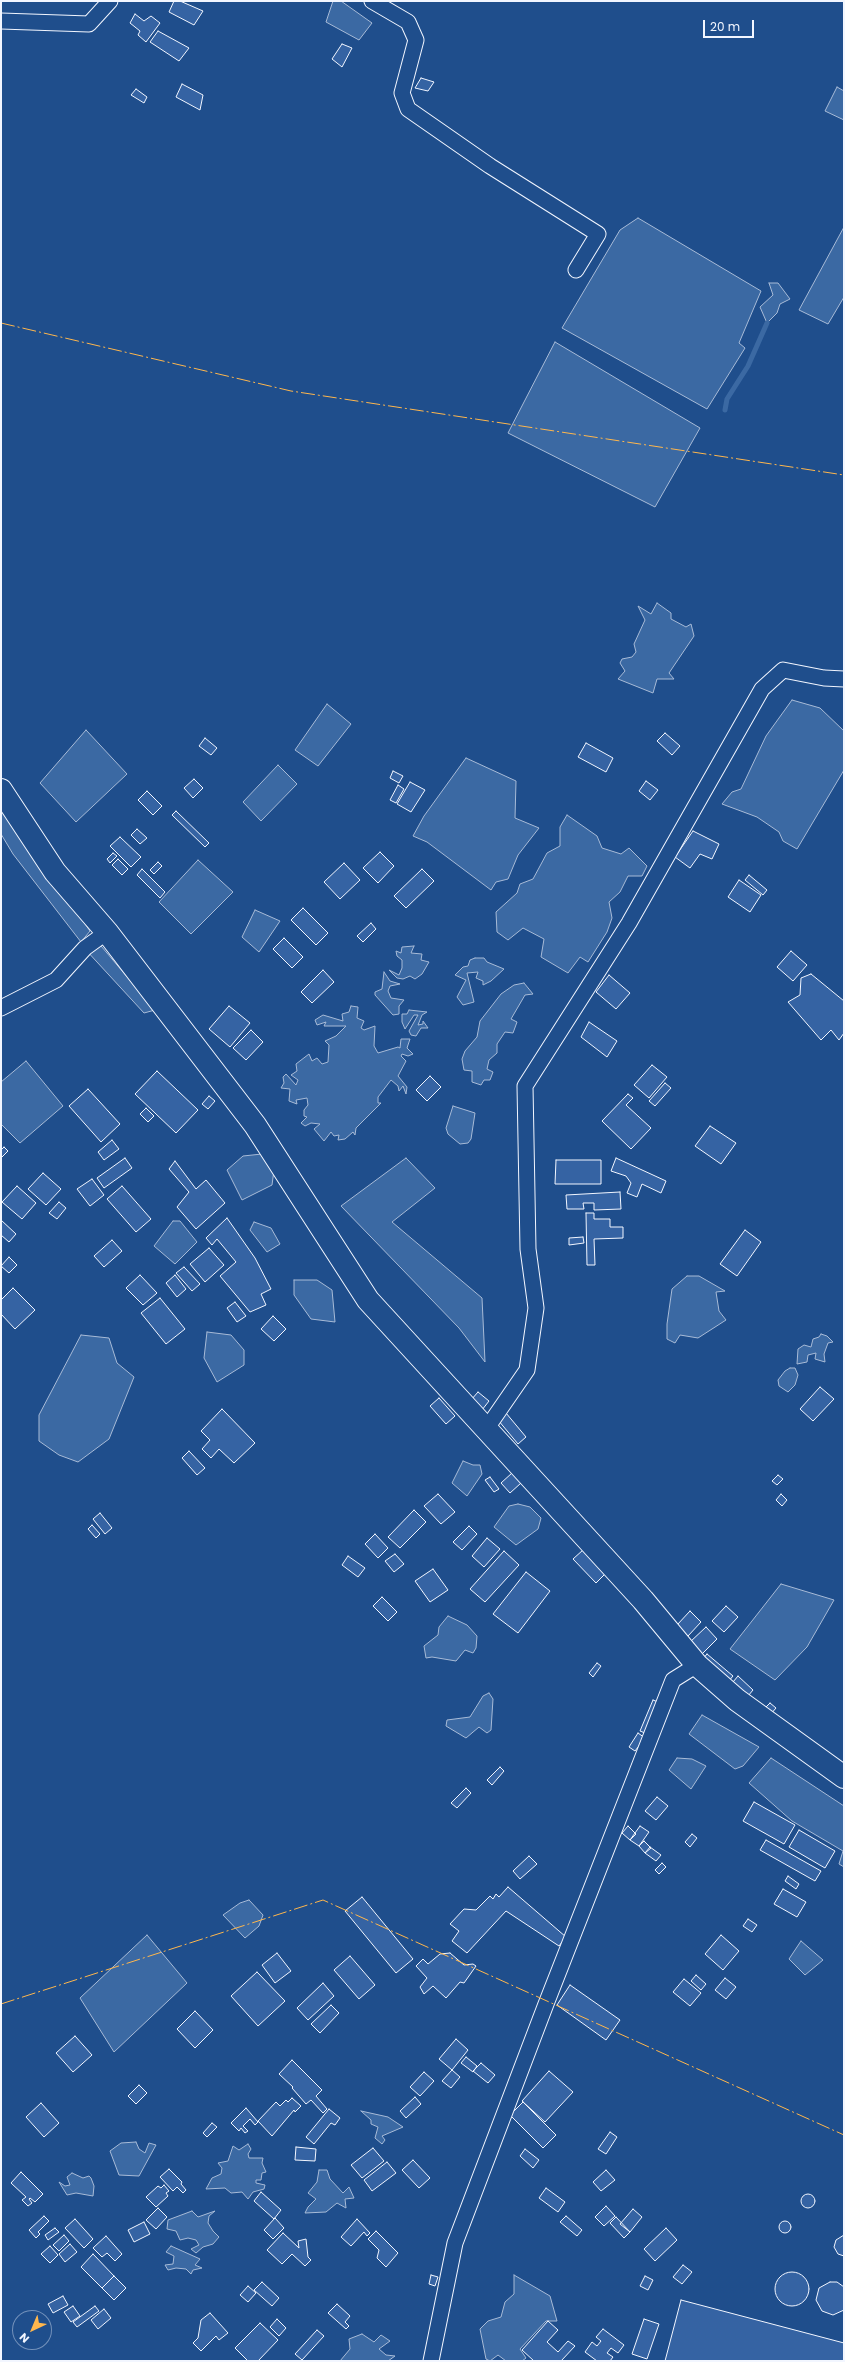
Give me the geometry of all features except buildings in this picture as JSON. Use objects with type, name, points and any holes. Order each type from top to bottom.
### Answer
[{"type":"main road","points":[[1,790],[55,872],[107,932],[254,1125],[368,1300],[487,1428],[643,1600],[697,1665],[737,1700],[844,1777]]},
{"type":"street","points":[[1,21],[89,24],[110,1]]},
{"type":"street","points":[[372,1],[408,22],[416,40],[402,93],[408,109],[490,166],[598,234],[576,270]]},
{"type":"street","points":[[487,1428],[527,1370],[536,1308],[528,1249],[525,1086],[629,923],[762,689],[783,670],[824,678],[844,679]]},
{"type":"street","points":[[1,1008],[56,980],[85,948],[107,932]]},
{"type":"street","points":[[431,2361],[455,2243],[546,2004],[673,1680],[697,1665]]},
{"type":"water","points":[[333,1],[341,1],[372,23],[359,40],[326,22]]},
{"type":"water","points":[[837,87],[844,91],[844,120],[825,111]]},
{"type":"water","points":[[638,218],[761,291],[739,343],[745,348],[707,409],[562,328],[620,230]]},
{"type":"water","points":[[844,227],[844,297],[828,324],[799,310]]},
{"type":"water","points":[[769,283],[778,283],[790,299],[780,304],[777,313],[767,323],[760,307],[773,295]]},
{"type":"water","points":[[555,342],[700,428],[655,507],[508,433]]},
{"type":"water","points":[[657,603],[671,613],[671,619],[686,627],[691,624],[694,636],[669,673],[674,679],[657,679],[653,693],[618,679],[625,671],[620,663],[622,659],[632,657],[636,652],[634,644],[645,620],[638,606],[651,614]]},
{"type":"water","points":[[792,700],[820,708],[844,731],[844,770],[797,849],[783,841],[779,832],[757,817],[722,804],[732,792],[741,789],[766,736]]},
{"type":"water","points":[[327,704],[351,724],[318,766],[295,750]]},
{"type":"water","points":[[86,730],[127,774],[76,822],[40,783]]},
{"type":"water","points":[[466,758],[516,781],[515,818],[539,828],[518,855],[508,879],[496,882],[491,890],[427,842],[413,836],[424,816]]},
{"type":"water","points":[[278,765],[297,784],[261,821],[243,802]]},
{"type":"water","points":[[1,806],[90,931],[81,942],[13,854],[1,834]]},
{"type":"water","points":[[567,815],[597,836],[602,848],[621,854],[629,848],[647,866],[642,876],[628,876],[620,892],[609,902],[612,918],[607,932],[588,962],[580,957],[568,973],[541,957],[544,939],[523,928],[508,940],[497,932],[496,912],[517,893],[520,884],[533,879],[547,853],[560,846],[560,827]]},
{"type":"water","points":[[198,860],[233,892],[191,934],[159,902]]},
{"type":"water","points":[[255,910],[280,921],[259,952],[242,937]]},
{"type":"water","points":[[96,940],[155,1010],[144,1013],[85,949]]},
{"type":"water","points":[[414,946],[411,953],[422,954],[421,960],[429,962],[422,974],[415,979],[410,976],[403,979],[397,978],[389,970],[399,975],[402,968],[402,960],[397,956],[396,951],[401,953],[402,947]]},
{"type":"water","points":[[475,958],[484,958],[487,962],[504,969],[491,981],[483,985],[483,981],[476,978],[478,972],[467,973],[474,1002],[463,1005],[457,997],[466,980],[455,975],[463,967],[468,966],[470,960]]},
{"type":"water","points":[[384,972],[390,981],[400,984],[390,986],[388,991],[391,998],[404,1000],[399,1006],[399,1014],[393,1015],[375,995],[375,992],[382,989]]},
{"type":"water","points":[[524,983],[533,994],[525,995],[511,1019],[517,1022],[513,1033],[505,1032],[497,1044],[497,1053],[489,1060],[487,1069],[493,1072],[490,1080],[484,1080],[481,1085],[472,1082],[472,1071],[464,1070],[462,1059],[465,1051],[477,1037],[480,1021],[501,994],[514,985]]},
{"type":"water","points":[[351,1006],[358,1007],[357,1018],[364,1021],[361,1028],[364,1030],[375,1026],[374,1046],[378,1053],[398,1047],[400,1048],[401,1039],[410,1039],[407,1048],[413,1054],[408,1056],[402,1054],[401,1056],[406,1061],[398,1076],[407,1087],[406,1094],[403,1086],[399,1091],[398,1086],[391,1080],[378,1097],[378,1103],[381,1103],[356,1128],[355,1135],[353,1132],[345,1139],[338,1140],[339,1135],[334,1136],[331,1132],[324,1141],[314,1129],[320,1124],[311,1123],[305,1126],[301,1123],[307,1117],[304,1116],[304,1110],[308,1105],[307,1098],[296,1100],[297,1104],[289,1101],[290,1089],[281,1088],[284,1083],[283,1077],[286,1074],[296,1085],[298,1080],[291,1075],[297,1071],[296,1064],[309,1054],[312,1061],[317,1058],[322,1064],[328,1062],[329,1045],[325,1041],[336,1036],[346,1026],[324,1026],[326,1022],[317,1025],[315,1020],[323,1015],[343,1021],[342,1014],[349,1012]]},
{"type":"water","points":[[409,1010],[427,1012],[422,1015],[418,1025],[423,1024],[423,1021],[428,1028],[421,1028],[416,1036],[411,1035],[409,1031],[418,1015],[414,1015],[405,1029],[402,1022],[402,1014],[407,1014]]},
{"type":"water","points":[[26,1061],[63,1106],[20,1143],[1,1124],[1,1082]]},
{"type":"water","points":[[453,1106],[475,1113],[471,1139],[468,1143],[460,1144],[448,1134],[446,1128]]},
{"type":"water","points":[[262,1154],[274,1170],[272,1185],[242,1200],[227,1170],[243,1156]]},
{"type":"water","points":[[406,1158],[435,1188],[392,1222],[482,1298],[485,1362],[459,1328],[341,1206]]},
{"type":"water","points":[[173,1221],[180,1221],[197,1242],[175,1264],[154,1246]]},
{"type":"water","points":[[254,1222],[271,1228],[280,1244],[267,1252],[250,1230]]},
{"type":"water","points":[[687,1276],[699,1276],[725,1291],[716,1292],[719,1311],[726,1320],[698,1338],[680,1335],[675,1343],[667,1339],[667,1324],[672,1289]]},
{"type":"water","points":[[294,1280],[317,1280],[332,1290],[335,1322],[311,1319],[294,1295]]},
{"type":"water","points":[[207,1332],[231,1335],[244,1350],[244,1365],[217,1382],[204,1358]]},
{"type":"water","points":[[821,1334],[827,1336],[833,1342],[828,1343],[824,1354],[825,1362],[815,1359],[816,1353],[808,1355],[807,1362],[797,1364],[798,1349],[804,1345],[811,1347],[813,1339],[819,1337]]},
{"type":"water","points":[[81,1335],[109,1338],[117,1363],[134,1377],[109,1439],[78,1462],[59,1455],[39,1441],[39,1415]]},
{"type":"water","points":[[790,1368],[795,1368],[798,1375],[795,1385],[788,1392],[779,1386],[778,1380],[785,1371]]},
{"type":"water","points":[[463,1461],[473,1465],[480,1465],[482,1474],[467,1496],[452,1483]]},
{"type":"water","points":[[518,1504],[530,1507],[541,1518],[538,1529],[516,1545],[494,1527],[509,1506]]},
{"type":"water","points":[[781,1584],[834,1600],[807,1647],[775,1680],[730,1649]]},
{"type":"water","points":[[448,1616],[467,1625],[477,1636],[476,1648],[473,1653],[465,1650],[456,1661],[432,1657],[426,1658],[424,1646],[438,1635],[439,1627]]},
{"type":"water","points":[[489,1693],[493,1699],[491,1730],[487,1733],[479,1727],[466,1738],[446,1726],[447,1720],[470,1717],[483,1696]]},
{"type":"water","points":[[702,1715],[759,1747],[743,1766],[735,1769],[689,1734]]},
{"type":"water","points":[[677,1758],[692,1759],[706,1766],[691,1789],[669,1770]]},
{"type":"water","points":[[771,1758],[844,1806],[844,1867],[839,1864],[843,1851],[792,1821],[749,1783]]},
{"type":"water","points":[[249,1900],[263,1915],[259,1926],[245,1938],[223,1915],[240,1903]]},
{"type":"water","points":[[147,1935],[187,1983],[114,2052],[80,1998]]},
{"type":"water","points":[[801,1941],[823,1960],[805,1975],[789,1959]]},
{"type":"water","points":[[361,2111],[388,2117],[403,2127],[382,2136],[385,2140],[382,2144],[375,2138],[378,2127],[371,2124],[371,2120]]},
{"type":"water","points":[[136,2142],[139,2149],[145,2153],[149,2143],[156,2145],[139,2176],[119,2175],[110,2151],[121,2143]]},
{"type":"water","points":[[248,2144],[251,2149],[248,2154],[249,2158],[263,2158],[262,2163],[266,2172],[262,2173],[261,2180],[256,2180],[256,2183],[265,2185],[264,2189],[253,2192],[248,2199],[242,2192],[231,2193],[225,2188],[206,2189],[212,2178],[221,2174],[222,2168],[218,2163],[228,2161],[233,2146],[239,2150]]},
{"type":"water","points":[[319,2170],[327,2170],[330,2179],[343,2193],[349,2187],[354,2198],[345,2199],[346,2208],[337,2203],[326,2212],[305,2213],[308,2207],[316,2199],[308,2193],[317,2182]]},
{"type":"water","points":[[72,2173],[83,2178],[89,2176],[91,2178],[94,2186],[93,2196],[76,2193],[67,2195],[59,2182],[65,2186],[70,2185],[67,2177]]},
{"type":"water","points":[[192,2211],[198,2217],[215,2211],[209,2216],[208,2223],[219,2237],[213,2244],[203,2247],[196,2253],[191,2249],[199,2245],[196,2240],[188,2238],[180,2240],[176,2231],[167,2229],[168,2220]]},
{"type":"water","points":[[171,2246],[200,2259],[195,2265],[202,2268],[193,2270],[191,2274],[186,2269],[176,2268],[168,2270],[165,2265],[173,2264],[174,2256],[166,2252]]},
{"type":"water","points":[[514,2275],[550,2296],[557,2321],[546,2321],[520,2349],[526,2358],[522,2361],[506,2361],[498,2355],[490,2361],[486,2359],[480,2329],[488,2321],[501,2317],[505,2302],[514,2294]]},
{"type":"water","points":[[362,2334],[374,2342],[381,2335],[390,2341],[379,2349],[386,2355],[395,2356],[388,2361],[340,2361],[350,2349],[349,2339]]},
{"type":"waterway","points":[[725,410],[727,399],[748,366],[767,323]]},
{"type":"power","points":[[1,323],[291,391],[844,475]]},
{"type":"power","points":[[1,2004],[323,1900],[844,2135]]}]
